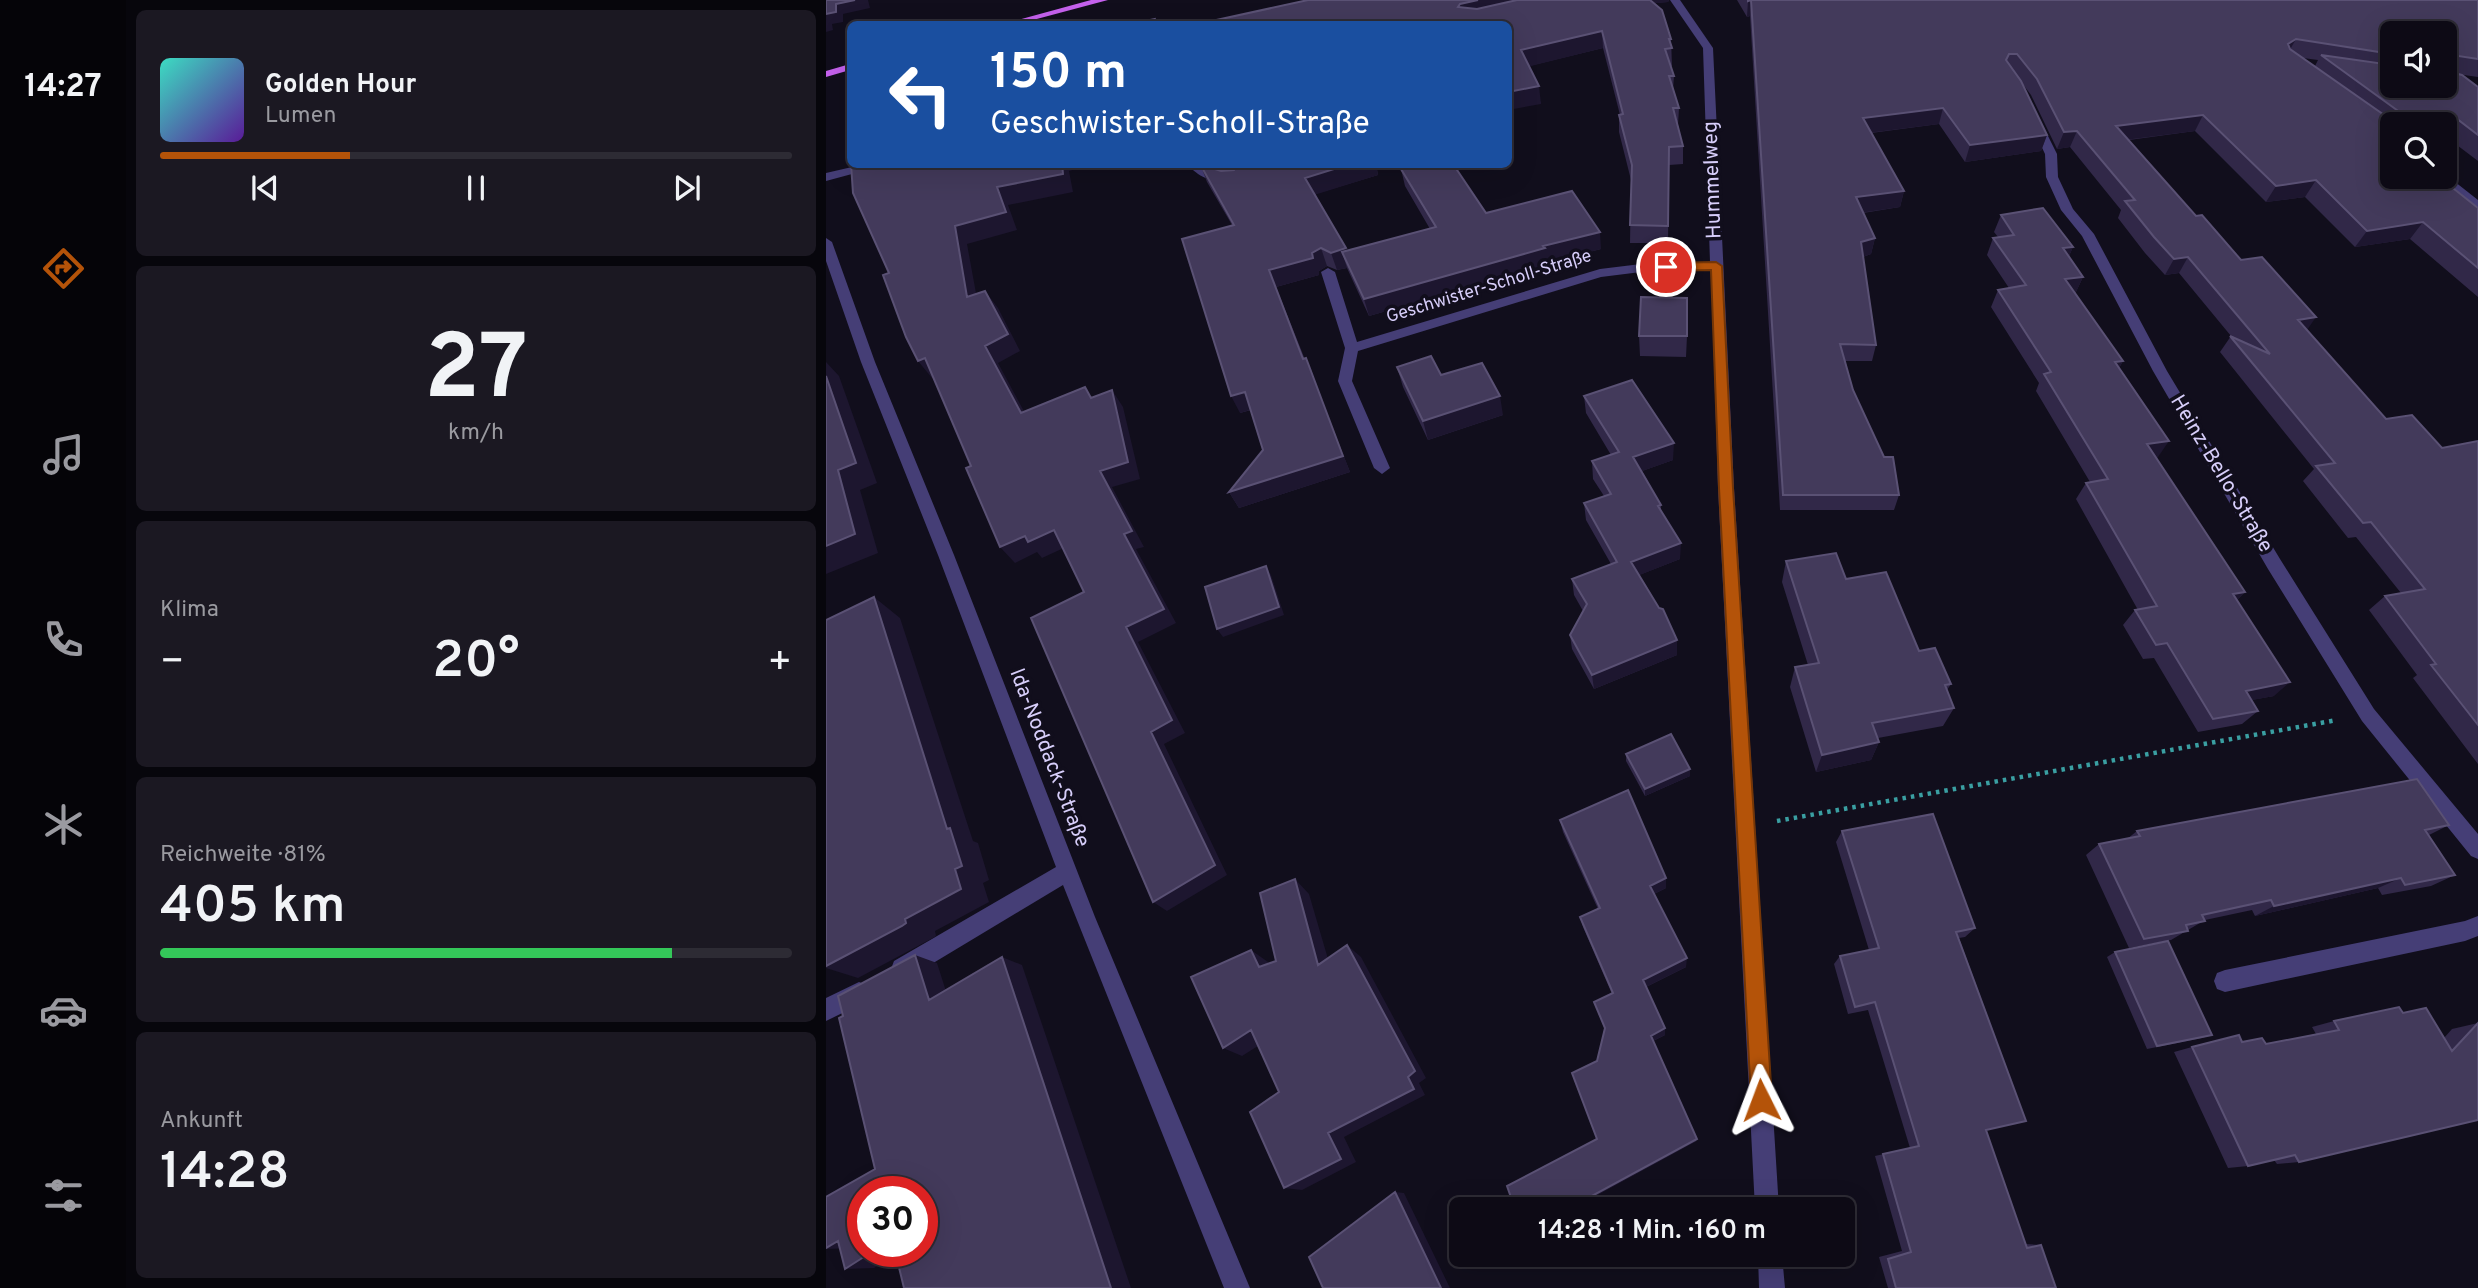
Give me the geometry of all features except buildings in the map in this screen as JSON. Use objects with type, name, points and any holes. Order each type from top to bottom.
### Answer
[{"type":"main road","points":[[1020,21],[1103,0]]},
{"type":"main road","points":[[826,74],[847,68]]},
{"type":"street","name":"Hummelweg","points":[[1675,0],[1708,48],[1726,488],[1767,1197]]},
{"type":"street","name":"Heinz-Bello-Straße","points":[[2029,107],[2051,154],[2052,177],[2067,210],[2088,234],[2160,371],[2274,564],[2368,715],[2478,849]]},
{"type":"street","points":[[826,177],[865,168]]},
{"type":"street","points":[[1196,168],[1234,185]]},
{"type":"street","points":[[2456,189],[2478,206]]},
{"type":"street","name":"Ida-Noddack-Straße","points":[[826,242],[868,362],[1068,871],[1237,1288]]},
{"type":"street","name":"Geschwister-Scholl-Straße","points":[[1352,348],[1600,273],[1641,268],[1716,266]]},
{"type":"street","points":[[1328,272],[1352,348],[1345,381],[1382,468]]},
{"type":"street","points":[[826,1010],[941,947],[1068,871]]},
{"type":"street","points":[[2225,981],[2465,932],[2478,926]]},
{"type":"street","points":[[1771,1267],[1772,1288]]},
{"type":"path","points":[[1745,826],[2368,715]]},
{"type":"route","points":[[1666,267],[1716,266],[1761,1100]]}]
